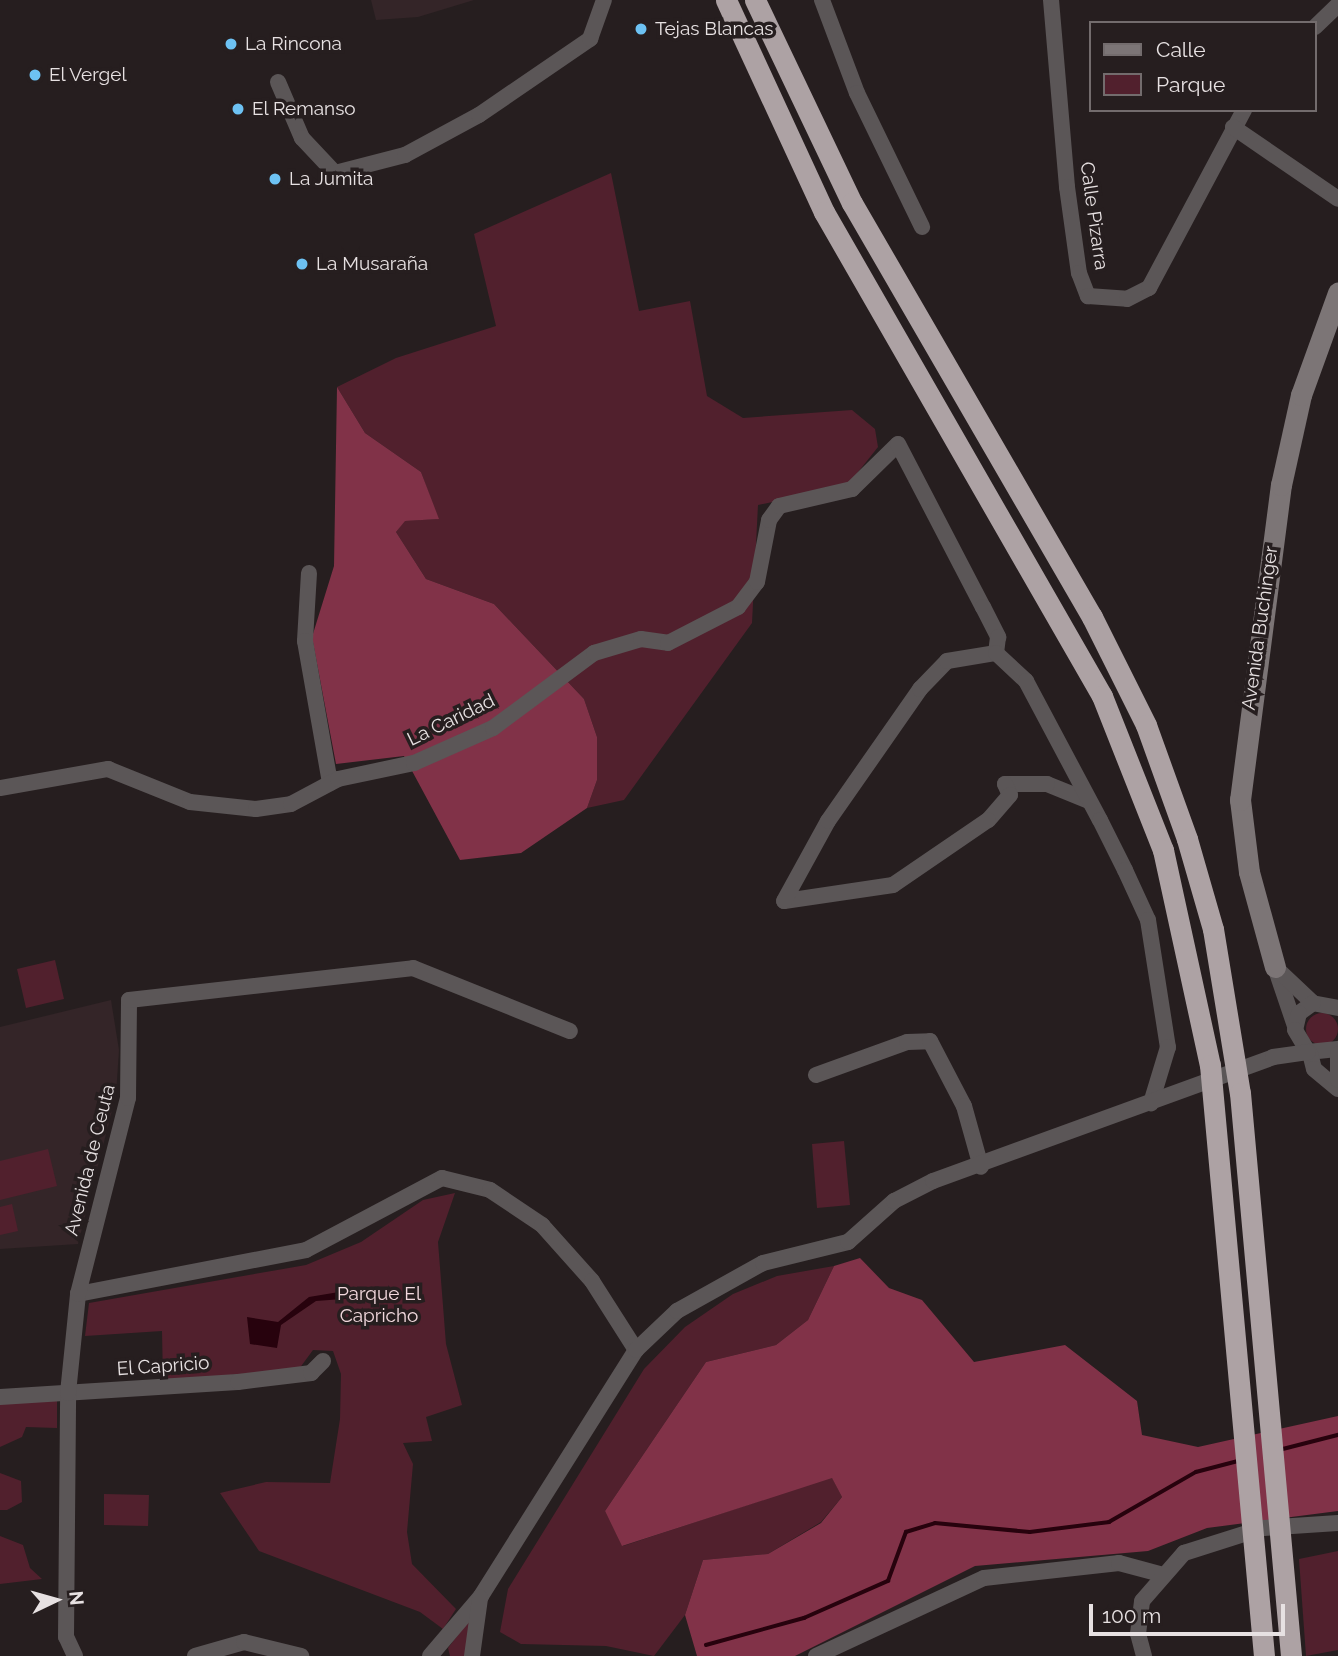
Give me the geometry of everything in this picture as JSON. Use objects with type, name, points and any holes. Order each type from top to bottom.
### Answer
[{"type":"highway","points":[[726,0],[824,212],[1050,596],[1139,778],[1176,892],[1199,999],[1233,1303],[1264,1656]]},
{"type":"highway","points":[[755,0],[852,203],[1092,617],[1146,725],[1202,885],[1226,995],[1259,1301],[1290,1656]]},
{"type":"street","points":[[278,82],[302,138],[335,173],[405,155],[479,115],[590,38],[604,0]]},
{"type":"street","points":[[822,0],[856,93],[922,227]]},
{"type":"street","name":"Calle Pizarra","points":[[1051,0],[1067,187],[1088,296],[1127,299],[1149,288],[1243,112]]},
{"type":"street","points":[[1317,25],[1338,5]]},
{"type":"street","points":[[1233,127],[1338,199]]},
{"type":"street","name":"Avenida Buchinger","points":[[1338,293],[1301,395],[1281,485],[1240,800],[1249,872],[1295,1028],[1309,1052],[1314,1069],[1338,1088]]},
{"type":"street","name":"La Caridad","points":[[0,788],[108,769],[190,802],[256,809],[291,804],[330,783],[414,763],[493,728],[594,653],[641,639],[668,643],[738,607],[757,582],[769,520],[779,506],[852,489],[898,444],[998,637],[996,653]]},
{"type":"street","points":[[309,573],[305,641],[330,783]]},
{"type":"street","points":[[1089,801],[1046,784],[1005,784],[1010,795],[988,820],[893,885],[785,901],[828,821],[920,689],[947,660],[996,653],[1026,681],[1089,801],[1152,939],[1168,1047],[1151,1103]]},
{"type":"street","points":[[799,875],[819,898]]},
{"type":"street","points":[[1275,967],[1313,1003],[1338,1008]]},
{"type":"street","name":"Avenida de Ceuta","points":[[75,1656],[66,1637],[68,1393],[78,1294],[128,1098],[131,998],[413,968],[570,1031]]},
{"type":"street","points":[[1273,1057],[1313,1003]]},
{"type":"street","points":[[816,1074],[907,1042],[930,1041],[964,1105],[981,1167]]},
{"type":"street","points":[[430,1656],[481,1596],[636,1350],[722,1282],[764,1263],[839,1246],[894,1201],[1273,1057],[1338,1051],[1338,1080]]},
{"type":"street","points":[[78,1294],[306,1250],[442,1178],[490,1191],[542,1225],[592,1281],[636,1350]]},
{"type":"street","name":"El Capricio","points":[[0,1397],[238,1382],[311,1373],[323,1361]]},
{"type":"street","points":[[1144,1656],[1138,1618],[1160,1574],[1184,1553],[1227,1536],[1338,1523]]},
{"type":"street","points":[[817,1656],[984,1578],[1119,1563],[1160,1574]]},
{"type":"street","points":[[472,1656],[481,1596]]},
{"type":"street","points":[[195,1656],[244,1642],[301,1656]]},
{"type":"shaded area","points":[[371,0],[474,0],[418,17],[376,20]]},
{"type":"shaded area","points":[[337,387],[365,433],[421,472],[439,519],[405,521],[396,532],[426,579],[494,604],[584,699],[597,737],[597,780],[587,808],[521,853],[460,860],[404,756],[336,764],[312,637],[334,566]]},
{"type":"shaded area","points":[[111,1000],[119,1050],[116,1095],[78,1244],[0,1249],[0,1027]]},
{"type":"shaded area","points":[[860,1258],[889,1288],[922,1300],[974,1362],[1065,1345],[1137,1401],[1142,1435],[1198,1447],[1338,1416],[1338,1511],[1207,1528],[1148,1551],[975,1566],[795,1656],[697,1656],[685,1615],[703,1560],[768,1554],[821,1523],[842,1497],[832,1478],[622,1546],[605,1511],[706,1362],[776,1345],[808,1320],[834,1266]]},
{"type":"shaded area","points":[[369,1287],[377,1291],[374,1304],[356,1298],[316,1301],[281,1325],[277,1348],[250,1344],[247,1317],[278,1322],[309,1297]]},
{"type":"green space","points":[[611,173],[639,311],[690,301],[707,396],[743,418],[852,410],[875,429],[878,447],[847,486],[758,505],[752,623],[624,800],[587,808],[597,780],[597,737],[584,699],[494,604],[426,579],[396,532],[404,521],[438,519],[421,472],[365,433],[337,387],[396,358],[496,326],[474,234]]},
{"type":"green space","points":[[55,960],[64,999],[26,1008],[17,969]]},
{"type":"green space","points":[[1322,1013],[1333,1018],[1338,1029],[1333,1040],[1322,1045],[1311,1040],[1306,1029],[1311,1018]]},
{"type":"green space","points":[[844,1141],[850,1205],[817,1208],[812,1144]]},
{"type":"green space","points":[[48,1149],[57,1186],[0,1200],[0,1161]]},
{"type":"green space","name":"Parque El Capricho","points":[[455,1193],[438,1242],[446,1344],[462,1405],[426,1417],[432,1441],[403,1443],[413,1464],[407,1532],[412,1564],[456,1609],[443,1629],[420,1612],[259,1551],[220,1493],[266,1482],[330,1483],[340,1419],[341,1374],[333,1351],[313,1350],[299,1369],[163,1381],[162,1331],[85,1336],[89,1303],[306,1265],[361,1242],[423,1200]]},
{"type":"green space","points":[[12,1204],[18,1231],[0,1235],[0,1207]]},
{"type":"green space","points":[[834,1266],[808,1320],[776,1345],[706,1362],[605,1511],[623,1546],[832,1477],[842,1497],[821,1522],[768,1554],[703,1560],[685,1615],[654,1656],[606,1646],[521,1644],[500,1632],[508,1589],[644,1369],[685,1327],[733,1294],[777,1276]]},
{"type":"green space","points":[[57,1398],[57,1428],[26,1427],[22,1437],[0,1447],[0,1403]]},
{"type":"green space","points":[[0,1473],[21,1481],[22,1502],[7,1510],[0,1510]]},
{"type":"green space","points":[[104,1494],[149,1495],[148,1526],[104,1525]]},
{"type":"green space","points":[[0,1536],[23,1545],[30,1568],[42,1579],[0,1584]]},
{"type":"green space","points":[[1338,1551],[1338,1650],[1306,1656],[1299,1559]]},
{"type":"green space","points":[[470,1619],[466,1656],[450,1656],[448,1648]]},
{"type":"waterway","points":[[1279,1450],[1338,1435]]},
{"type":"waterway","points":[[706,1645],[804,1618],[888,1581],[906,1532],[935,1523],[1030,1532],[1109,1522],[1196,1472],[1238,1461]]},
{"type":"place","name":"Tejas Blancas","points":[[641,29]]},
{"type":"place","name":"La Rincona","points":[[231,44]]},
{"type":"place","name":"El Vergel","points":[[35,75]]},
{"type":"place","name":"El Remanso","points":[[238,109]]},
{"type":"place","name":"La Jumita","points":[[275,179]]},
{"type":"place","name":"La Musaraña","points":[[302,264]]}]
